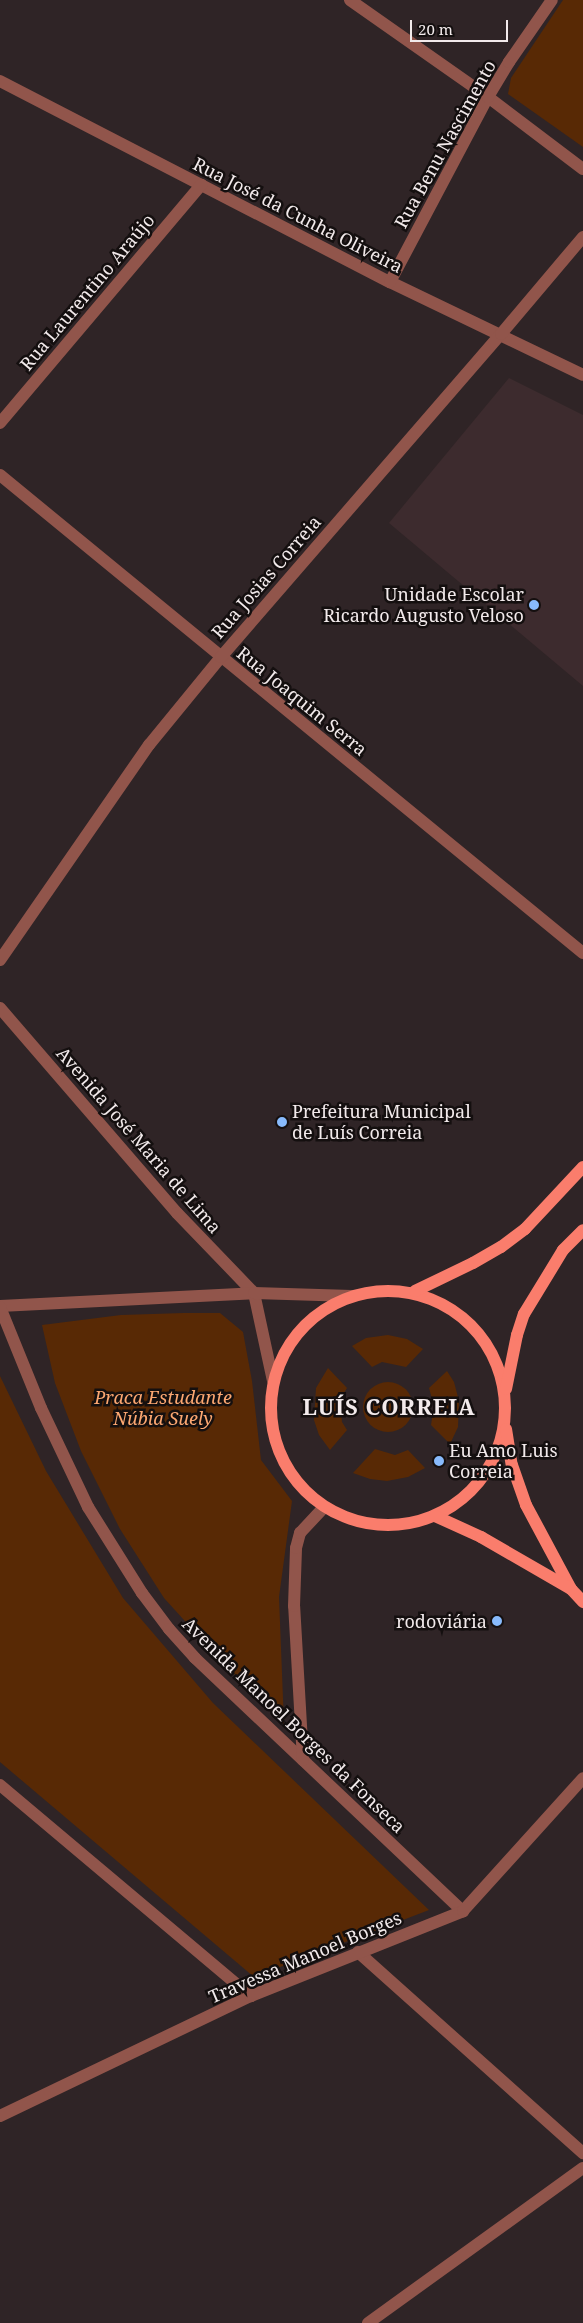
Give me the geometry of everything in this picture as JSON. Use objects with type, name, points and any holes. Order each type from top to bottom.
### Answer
[{"type":"main road","points":[[415,1291],[501,1247],[525,1229],[583,1167]]},
{"type":"main road","points":[[583,1230],[563,1250],[524,1314],[517,1335],[506,1391],[505,1426],[512,1465],[526,1505],[571,1589],[583,1602]]},
{"type":"main road","points":[[505,1426],[493,1463],[468,1495],[435,1516],[396,1526],[357,1522],[324,1507],[297,1483],[278,1452],[270,1417],[273,1380],[289,1344],[316,1314],[352,1296],[386,1290],[415,1291],[453,1308],[478,1330],[497,1359],[506,1391]]},
{"type":"main road","points":[[435,1516],[481,1537],[571,1589]]},
{"type":"street","points":[[350,0],[488,97],[583,169]]},
{"type":"street","name":"Rua Benu Nascimento","points":[[390,282],[488,97],[509,62],[552,0]]},
{"type":"street","name":"Rua José da Cunha Oliveira","points":[[0,81],[390,282],[502,334],[583,375]]},
{"type":"street","name":"Rua Laurentino Araújo","points":[[0,423],[201,185]]},
{"type":"street","name":"Rua Josias Correia","points":[[0,960],[149,744],[220,657],[502,334],[583,237]]},
{"type":"street","name":"Rua Joaquim Serra","points":[[0,476],[583,953]]},
{"type":"street","name":"Avenida José Maria de Lima","points":[[0,1008],[176,1214],[254,1292]]},
{"type":"street","points":[[254,1292],[273,1380]]},
{"type":"street","name":"Avenida Manoel Borges da Fonseca","points":[[352,1296],[254,1292],[0,1307],[42,1408],[88,1507],[142,1593],[169,1629],[195,1658],[463,1911]]},
{"type":"street","points":[[303,1760],[294,1606],[296,1548],[300,1533],[324,1507]]},
{"type":"street","name":"Travessa Manoel Borges","points":[[0,2116],[251,1996],[463,1911],[583,1778]]},
{"type":"street","points":[[0,1784],[251,1996]]},
{"type":"street","points":[[358,1952],[583,2153]]},
{"type":"street","points":[[368,2323],[583,2168]]},
{"type":"shaded area","name":"Unidade Escolar Ricardo Augusto Veloso","points":[[509,378],[583,415],[583,686],[389,523]]},
{"type":"green space","points":[[563,0],[583,0],[583,147],[508,94],[511,78]]},
{"type":"green space","name":"Praca Estudante Núbia Suely","points":[[220,1313],[243,1332],[252,1381],[261,1460],[292,1501],[279,1597],[284,1724],[223,1663],[164,1598],[120,1529],[81,1451],[55,1383],[42,1325],[121,1315]]},
{"type":"green space","points":[[388,1335],[407,1339],[423,1349],[406,1367],[382,1362],[372,1367],[352,1346],[366,1338]]},
{"type":"green space","points":[[328,1368],[347,1388],[341,1398],[341,1412],[342,1422],[347,1430],[330,1450],[319,1435],[314,1420],[316,1388]]},
{"type":"green space","points":[[447,1371],[454,1382],[459,1401],[458,1427],[450,1444],[431,1425],[434,1406],[429,1388]]},
{"type":"green space","points":[[0,1376],[46,1471],[123,1598],[213,1703],[429,1910],[254,1977],[0,1762]]},
{"type":"green space","points":[[383,1382],[393,1382],[406,1389],[413,1402],[413,1412],[406,1425],[393,1432],[383,1432],[374,1428],[367,1421],[363,1412],[363,1402],[367,1393],[374,1386]]},
{"type":"green space","points":[[375,1449],[395,1455],[408,1450],[425,1468],[408,1477],[387,1481],[370,1479],[353,1473]]},
{"type":"place","name":"Unidade Escolar Ricardo Augusto Veloso","points":[[534,605]]},
{"type":"place","name":"Prefeitura Municipal de Luís Correia","points":[[282,1122]]},
{"type":"place","name":"Eu Amo Luis Correia","points":[[439,1461]]},
{"type":"place","name":"rodoviária","points":[[497,1621]]},
{"type":"district","name":"LUÍS CORREIA","points":[[389,1407]]}]
